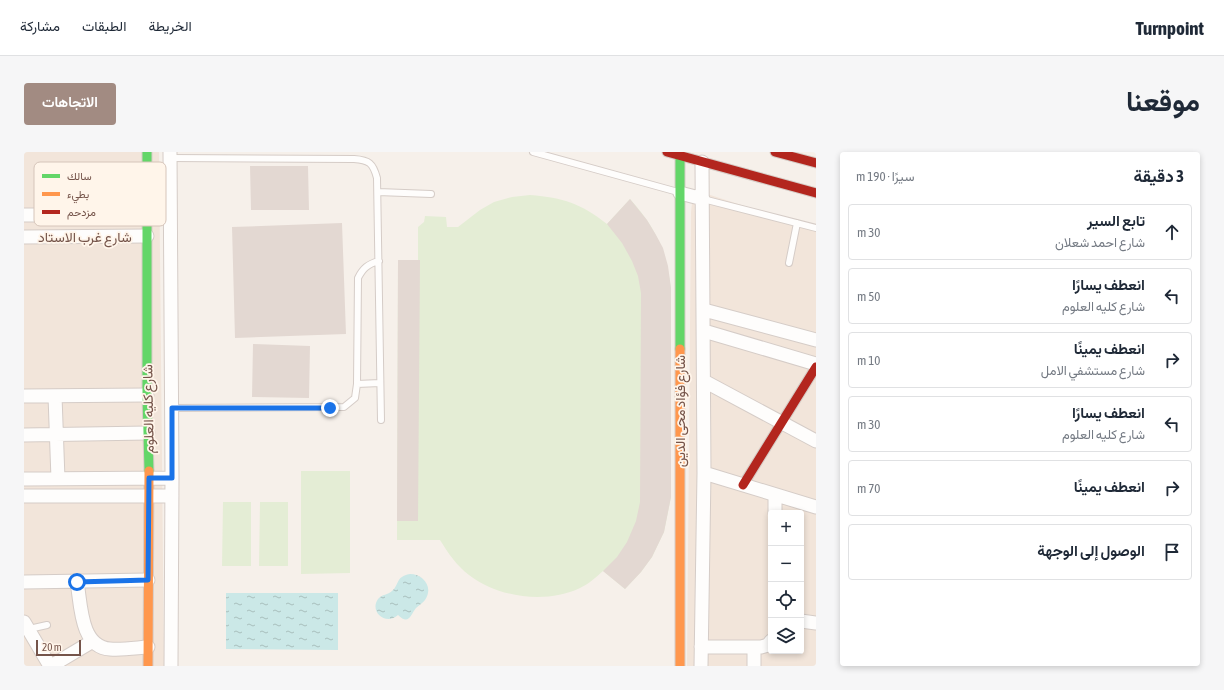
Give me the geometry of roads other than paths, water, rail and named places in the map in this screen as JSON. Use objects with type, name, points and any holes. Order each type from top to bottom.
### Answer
[{"type":"street","points":[[667,152],[816,193]]},
{"type":"street","points":[[775,152],[816,163]]},
{"type":"street","name":"شارع كليه العلوم","points":[[170,155],[172,408],[171,666]]},
{"type":"street","name":"شارع فؤاد محى الدين","points":[[680,156],[680,666]]},
{"type":"street","name":"شارع فؤاد محى الدين","points":[[700,666],[704,473],[702,162]]},
{"type":"street","points":[[680,193],[703,199]]},
{"type":"street","name":"شارع كليه العلوم","points":[[147,226],[147,395],[149,478],[148,666]]},
{"type":"street","name":"شارع غرب الاستاد","points":[[24,237],[147,236]]},
{"type":"street","points":[[704,310],[816,340]]},
{"type":"street","points":[[704,331],[816,365],[743,485]]},
{"type":"street","points":[[704,381],[816,441]]},
{"type":"street","points":[[24,396],[147,395]]},
{"type":"street","points":[[55,396],[58,479]]},
{"type":"street","points":[[24,436],[148,433]]},
{"type":"street","points":[[704,473],[816,507]]},
{"type":"street","points":[[24,479],[172,478]]},
{"type":"street","points":[[776,495],[776,510]]},
{"type":"street","points":[[24,496],[172,496]]},
{"type":"street","points":[[24,582],[148,580]]},
{"type":"street","points":[[77,582],[85,629],[93,641],[100,646],[109,649],[148,647]]},
{"type":"street","points":[[804,621],[816,623]]},
{"type":"street","points":[[27,630],[51,666],[93,641]]},
{"type":"street","points":[[701,647],[754,648],[768,645]]},
{"type":"street","points":[[754,648],[754,666]]},
{"type":"lane","points":[[533,152],[680,193]]},
{"type":"lane","points":[[170,155],[365,160],[374,167],[378,178],[381,420]]},
{"type":"lane","points":[[378,192],[431,194]]},
{"type":"lane","points":[[703,199],[816,228]]},
{"type":"lane","points":[[789,263],[797,223]]},
{"type":"lane","points":[[172,408],[344,407],[355,398],[357,384],[358,278],[362,270],[370,263],[378,261]]},
{"type":"lane","points":[[357,384],[380,383]]},
{"type":"lane","points":[[27,630],[47,625]]},
{"type":"water","points":[[410,574],[419,576],[426,582],[428,590],[425,600],[407,619],[398,615],[389,619],[380,616],[376,609],[378,599],[392,591],[402,577]]},
{"type":"water","points":[[226,593],[338,593],[338,650],[226,649]]}]
